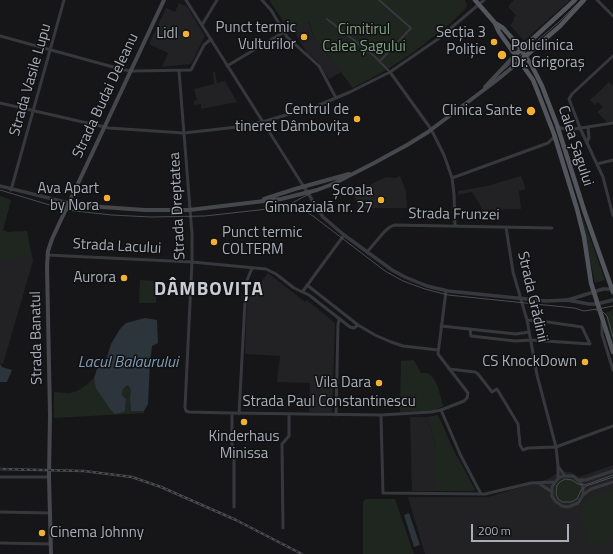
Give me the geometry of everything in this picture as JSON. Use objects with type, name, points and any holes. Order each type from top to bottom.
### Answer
[{"type":"main road","name":"Strada Budai Deleanu","points":[[69,203],[164,0]]},
{"type":"main road","name":"Calea Șagului","points":[[475,0],[495,23],[499,32],[533,80],[555,136],[579,214],[594,292],[598,304]]},
{"type":"main road","points":[[480,91],[515,55],[575,0]]},
{"type":"main road","points":[[69,203],[145,210],[189,210],[281,198],[333,184],[407,145],[432,129],[480,91],[498,80],[560,26],[584,0]]},
{"type":"main road","name":"Calea Șagului","points":[[495,23],[503,28],[521,50],[538,78],[557,126],[583,207],[613,290]]},
{"type":"main road","points":[[254,202],[353,173]]},
{"type":"main road","name":"Strada Banatul","points":[[51,554],[47,256],[52,239],[69,203]]},
{"type":"main road","points":[[598,304],[613,352]]},
{"type":"street","name":"Strada Vasile Lupu","points":[[11,190],[64,0]]},
{"type":"street","points":[[186,0],[323,217],[344,235],[392,270],[426,286],[446,290],[546,301],[567,300],[603,289],[613,290]]},
{"type":"street","points":[[202,25],[217,0]]},
{"type":"street","points":[[262,0],[271,10],[284,32],[319,66],[336,98]]},
{"type":"street","points":[[379,0],[411,28],[380,61]]},
{"type":"street","points":[[0,103],[104,128],[184,133],[237,127],[262,122],[301,112],[336,98],[390,72],[438,39],[484,0]]},
{"type":"street","points":[[597,0],[613,16]]},
{"type":"street","points":[[327,19],[380,61],[390,72],[432,129],[444,155],[452,178],[455,226]]},
{"type":"street","points":[[227,66],[284,32]]},
{"type":"street","points":[[0,36],[131,71],[191,70],[204,45],[210,39]]},
{"type":"street","points":[[613,56],[570,97],[580,128],[605,183],[613,216]]},
{"type":"street","name":"Strada Dreptatea","points":[[179,71],[192,234],[186,411]]},
{"type":"street","points":[[557,126],[568,130],[613,124]]},
{"type":"street","points":[[587,142],[589,138],[588,127]]},
{"type":"street","points":[[561,138],[568,130]]},
{"type":"street","points":[[452,178],[548,143],[555,136]]},
{"type":"street","points":[[548,143],[558,145]]},
{"type":"street","points":[[597,164],[613,160]]},
{"type":"street","points":[[0,186],[11,190],[69,203]]},
{"type":"street","name":"Strada Frunzei","points":[[367,252],[385,231],[394,225],[552,228]]},
{"type":"street","name":"Strada Grădinii","points":[[506,227],[513,272],[527,320],[537,376],[556,447],[558,479]]},
{"type":"street","points":[[302,291],[344,235]]},
{"type":"street","name":"Strada Lacului","points":[[47,256],[79,256],[192,262],[266,269],[270,270],[294,288],[302,291],[339,320],[352,328],[358,325]]},
{"type":"street","points":[[239,414],[246,283],[252,268]]},
{"type":"street","name":"Strada Lacului","points":[[307,285],[358,325],[374,335],[403,346],[438,350]]},
{"type":"street","points":[[446,290],[438,350],[439,357],[449,369],[475,372],[492,392],[497,389],[518,424],[520,445],[523,450],[528,448],[556,447],[613,426]]},
{"type":"street","points":[[567,300],[585,304],[598,304],[613,300]]},
{"type":"street","points":[[602,318],[602,334],[613,370]]},
{"type":"street","points":[[334,415],[339,320]]},
{"type":"street","points":[[470,329],[471,336],[515,341],[531,340],[590,344],[582,327],[527,320]]},
{"type":"street","points":[[441,326],[516,334],[529,332]]},
{"type":"street","name":"Strada Paul Constantinescu","points":[[186,411],[239,414],[381,415],[441,410],[464,401],[468,396],[467,391],[449,369]]},
{"type":"street","points":[[441,410],[458,450],[481,494]]},
{"type":"street","points":[[232,413],[234,507]]},
{"type":"street","points":[[283,528],[282,444],[289,436],[289,414]]},
{"type":"street","points":[[381,415],[383,493],[481,494],[531,483],[546,487],[552,492]]},
{"type":"street","name":"Strada Grădinii","points":[[558,466],[565,476]]},
{"type":"street","points":[[579,480],[586,480],[613,471]]},
{"type":"street","points":[[583,495],[582,485],[579,480],[573,476],[565,476],[558,479],[555,482],[552,492],[557,503],[568,507],[578,503],[583,495],[591,489],[613,482]]},
{"type":"street","points":[[0,477],[49,477]]},
{"type":"street","points":[[538,484],[555,482]]},
{"type":"street","points":[[0,512],[50,513]]},
{"type":"street","points":[[0,543],[51,544]]},
{"type":"shaded area","points":[[514,0],[570,0],[524,41],[510,25],[516,15],[509,8],[509,5]]},
{"type":"shaded area","points":[[179,3],[185,6],[186,5],[205,36],[191,64],[162,67],[168,53],[149,44],[166,8],[175,12]]},
{"type":"shaded area","points":[[308,20],[314,37],[341,72],[329,79],[318,62],[307,53],[293,30]]},
{"type":"shaded area","points":[[213,72],[215,72],[217,83],[225,81],[237,102],[201,109],[201,104],[194,105],[194,101],[197,100],[194,89],[214,84]]},
{"type":"shaded area","points":[[609,82],[611,85],[613,84],[613,122],[608,123],[597,112],[603,107],[598,102],[595,105],[590,100]]},
{"type":"shaded area","name":"Școala Gimnazială nr. 27","points":[[400,176],[406,191],[407,208],[359,208],[352,192],[369,189],[368,186],[386,177],[395,178]]},
{"type":"shaded area","points":[[521,176],[526,189],[519,191],[521,209],[483,210],[472,192],[458,195],[458,191],[487,186]]},
{"type":"shaded area","points":[[0,196],[11,200],[3,230],[7,232],[27,231],[33,261],[3,364],[0,363]]},
{"type":"shaded area","points":[[268,273],[305,302],[307,300],[335,323],[332,413],[309,412],[310,383],[277,382],[280,356],[245,354],[247,300]]},
{"type":"shaded area","points":[[410,417],[427,417],[436,447],[436,491],[412,491]]},
{"type":"shaded area","points":[[613,465],[613,554],[425,554],[408,497],[488,497],[548,479],[559,472],[571,472],[579,477]]},
{"type":"green space","name":"Cimitirul Calea Șagului","points":[[269,0],[465,0],[467,5],[466,8],[452,22],[414,52],[383,72],[353,88],[314,37],[309,21],[293,30],[287,19],[283,21]]},
{"type":"green space","points":[[370,190],[372,206],[361,208],[359,191]]},
{"type":"green space","points":[[0,196],[11,200],[3,230],[7,232],[27,231],[31,257],[0,260],[0,218],[3,210],[0,206]]},
{"type":"green space","points":[[582,216],[605,280],[595,283],[581,217]]},
{"type":"green space","points":[[140,280],[157,281],[156,303],[139,303]]},
{"type":"green space","points":[[613,310],[613,343],[605,313]]},
{"type":"green space","points":[[414,360],[421,373],[428,373],[434,379],[438,387],[443,406],[432,411],[400,412],[401,361]]},
{"type":"green space","points":[[94,378],[97,388],[110,409],[125,410],[126,399],[122,395],[123,389],[129,386],[131,391],[131,411],[144,411],[145,413],[54,418],[54,392],[69,393],[77,391]]},
{"type":"green space","points":[[438,415],[453,449],[475,489],[474,491],[436,491],[436,447],[427,417]]},
{"type":"green space","points":[[567,477],[577,481],[581,491],[577,501],[567,505],[557,501],[553,491],[557,481]]},
{"type":"green space","points":[[613,489],[613,538],[590,545],[580,515],[581,509],[589,498]]},
{"type":"green space","points":[[366,499],[395,499],[414,554],[363,554],[363,502]]},
{"type":"water","name":"Lacul Balaurului","points":[[145,318],[157,320],[158,343],[152,346],[148,404],[144,411],[131,411],[131,391],[129,386],[127,386],[123,389],[122,395],[126,399],[125,410],[124,412],[115,414],[96,388],[94,378],[97,369],[107,357],[111,344],[120,329],[126,323]]},
{"type":"water","points":[[0,364],[2,367],[12,370],[7,382],[0,382]]},
{"type":"water","points":[[409,513],[420,545],[414,547],[404,515]]},
{"type":"tram line","points":[[288,205],[375,163],[407,146],[432,130],[479,94],[501,72],[559,22],[581,0]]},
{"type":"tram line","points":[[0,190],[66,210],[112,215],[151,217],[205,216],[294,206],[313,216],[385,271],[403,281],[425,289],[448,295],[574,308],[584,311],[613,306]]},
{"type":"tram line","points":[[596,310],[603,312],[607,316],[613,337]]},
{"type":"tram line","points":[[613,475],[585,485],[565,479],[557,485],[556,494],[558,499],[562,502],[571,502],[577,499],[581,490],[586,486],[613,477]]},
{"type":"railway","points":[[0,469],[84,471],[132,477],[161,487],[236,520],[302,554]]},
{"type":"place","name":"Lidl","points":[[186,34]]},
{"type":"place","name":"Punct termic Vulturilor","points":[[304,37]]},
{"type":"place","name":"Secția 3 Poliție","points":[[494,42]]},
{"type":"place","name":"Policlinica Dr. Grigoraș","points":[[502,55]]},
{"type":"place","name":"Clinica Sante","points":[[531,111]]},
{"type":"place","name":"Centrul de tineret Dâmbovița","points":[[357,119]]},
{"type":"place","name":"Ava Apart by Nora","points":[[107,198]]},
{"type":"place","name":"Școala Gimnazială nr. 27","points":[[381,200]]},
{"type":"place","name":"Punct termic COLTERM","points":[[214,242]]},
{"type":"place","name":"Aurora","points":[[124,278]]},
{"type":"place","name":"CS KnockDown","points":[[585,362]]},
{"type":"place","name":"Vila Dara","points":[[379,383]]},
{"type":"place","name":"Kinderhaus Minissa","points":[[244,422]]},
{"type":"place","name":"Cinema Johnny","points":[[42,533]]},
{"type":"district","name":"DÂMBOVIȚA","points":[[209,290]]}]
